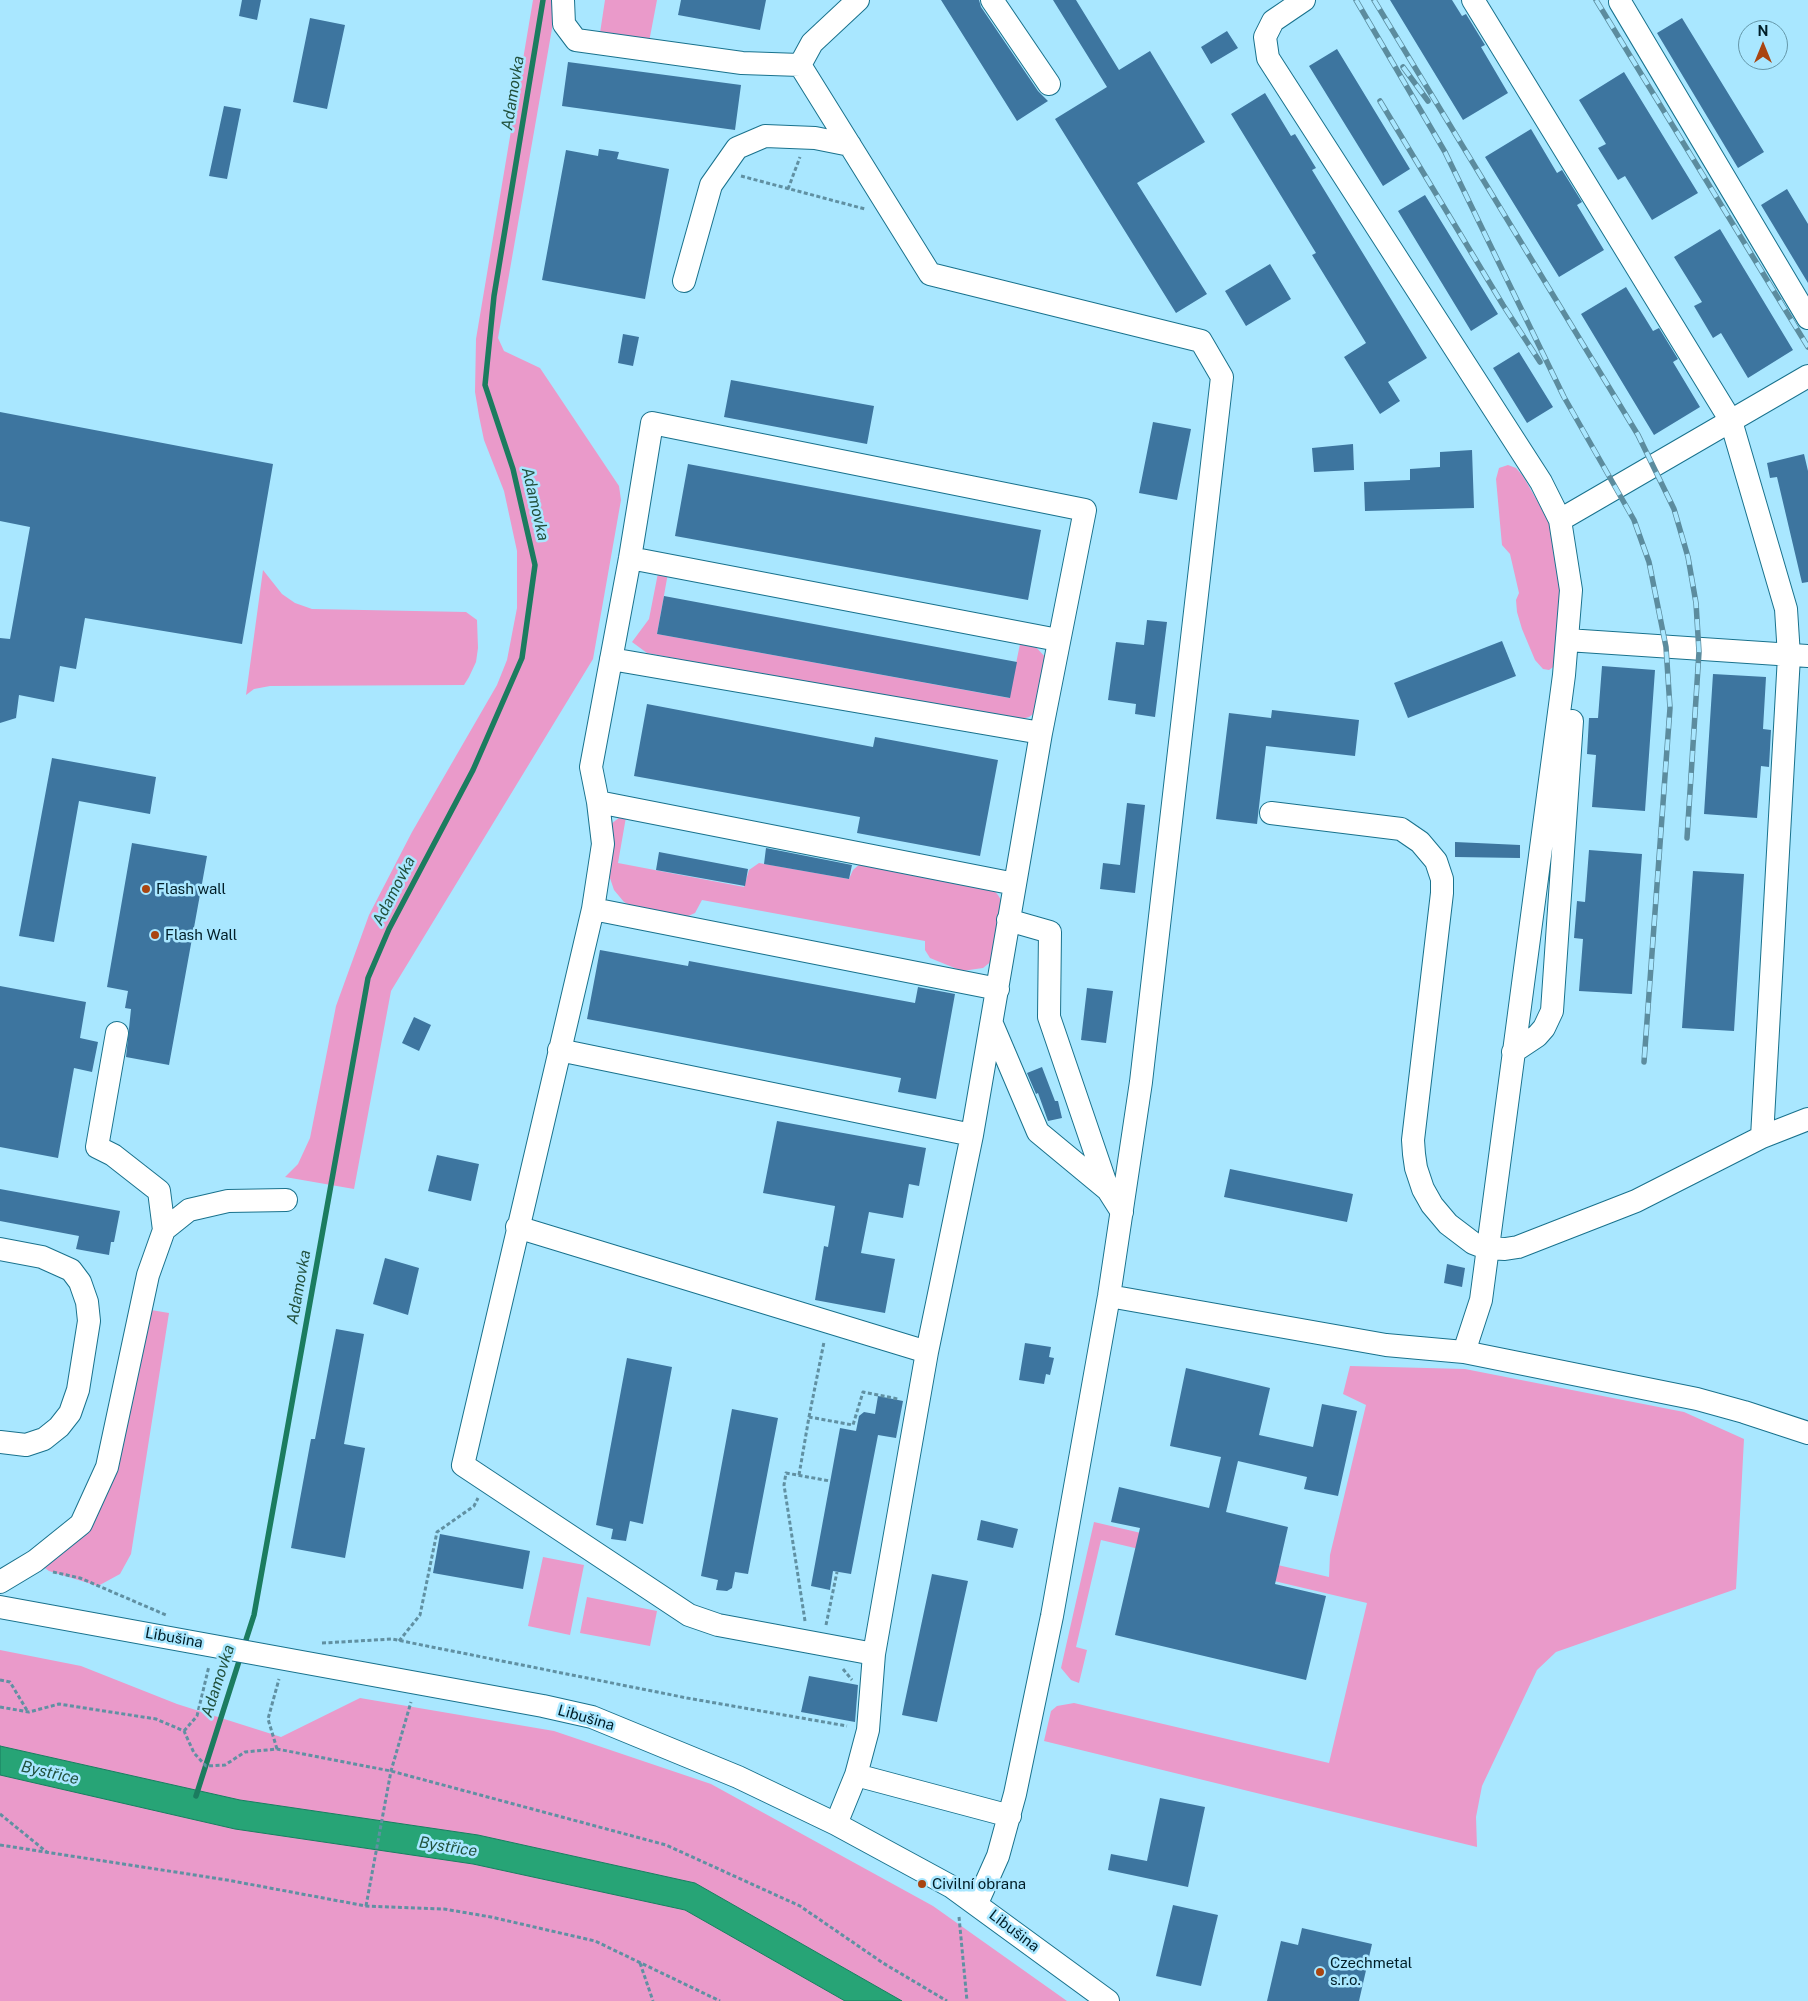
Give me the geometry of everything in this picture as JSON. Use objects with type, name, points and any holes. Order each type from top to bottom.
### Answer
[{"type":"street","points":[[563,0],[564,24],[576,40],[742,63],[800,65]]},
{"type":"street","points":[[800,65],[812,43],[858,0]]},
{"type":"street","points":[[992,0],[1049,84]]},
{"type":"street","points":[[1304,0],[1273,21],[1264,38],[1268,58],[1541,482],[1560,520],[1571,590],[1564,675],[1486,1248],[1481,1300],[1464,1352]]},
{"type":"street","points":[[1474,0],[1731,420],[1799,656],[1762,1137]]},
{"type":"street","points":[[1620,2],[1808,318]]},
{"type":"street","points":[[800,65],[930,274],[1201,341],[1222,377],[1141,1082],[1109,1296],[1052,1616],[1010,1816],[998,1856],[977,1903]]},
{"type":"street","points":[[684,281],[711,185],[737,148],[765,136],[808,138],[850,145]]},
{"type":"street","points":[[1560,520],[1808,376]]},
{"type":"street","points":[[836,1824],[856,1775],[868,1730],[874,1654],[918,1402],[972,1135],[1041,733],[1085,510],[652,423],[630,558],[591,767],[598,802],[603,844],[593,909],[517,1227],[463,1465],[689,1615],[718,1625],[874,1654]]},
{"type":"street","points":[[630,558],[1058,640]]},
{"type":"street","points":[[1567,640],[1799,656]]},
{"type":"street","points":[[611,658],[1041,733]]},
{"type":"street","points":[[1513,1052],[1526,1045],[1544,1028],[1552,1011],[1554,999],[1572,716],[1564,675]]},
{"type":"street","points":[[598,802],[1015,884]]},
{"type":"street","points":[[1271,813],[1401,829],[1420,842],[1436,861],[1442,879],[1442,893],[1413,1140],[1416,1168],[1423,1189],[1432,1205],[1448,1224],[1473,1243],[1486,1248],[1505,1249],[1518,1247],[1636,1201],[1762,1137],[1808,1119]]},
{"type":"street","points":[[593,909],[998,989]]},
{"type":"street","points":[[1008,920],[1050,932],[1049,1017],[1108,1190],[1122,1212]]},
{"type":"street","points":[[992,1024],[1038,1132],[1108,1190]]},
{"type":"street","points":[[0,1582],[34,1561],[81,1524],[107,1467],[148,1275],[164,1230],[159,1191],[113,1155],[97,1146],[117,1033]]},
{"type":"street","points":[[559,1050],[972,1135]]},
{"type":"street","points":[[164,1230],[189,1210],[228,1201],[286,1200]]},
{"type":"street","points":[[517,1227],[927,1352]]},
{"type":"street","points":[[0,1249],[42,1257],[71,1270],[80,1282],[87,1302],[88,1321],[78,1390],[70,1413],[59,1427],[44,1439],[26,1445],[0,1442]]},
{"type":"street","points":[[1109,1296],[1386,1345],[1464,1352],[1696,1399],[1808,1433]]},
{"type":"street","name":"Libušina","points":[[0,1607],[543,1706],[592,1717],[738,1777],[836,1824],[952,1887],[977,1903],[1108,2001]]},
{"type":"street","points":[[856,1775],[1010,1816]]},
{"type":"path","points":[[788,189],[808,138]]},
{"type":"path","points":[[721,171],[895,218]]},
{"type":"path","points":[[798,1475],[828,1322]]},
{"type":"path","points":[[808,1417],[853,1425],[863,1392],[918,1402]]},
{"type":"path","points":[[816,1642],[784,1485],[786,1473],[830,1481]]},
{"type":"path","points":[[399,1641],[420,1615],[437,1532],[474,1506],[485,1480]]},
{"type":"path","points":[[34,1561],[49,1571],[80,1578],[170,1617]]},
{"type":"path","points":[[816,1642],[837,1572]]},
{"type":"path","points":[[319,1643],[392,1639],[687,1698],[868,1730]]},
{"type":"path","points":[[184,1731],[196,1716],[218,1646]]},
{"type":"path","points":[[277,1749],[268,1718],[285,1659]]},
{"type":"path","points":[[0,1680],[10,1682],[29,1712]]},
{"type":"path","points":[[366,1906],[387,1788],[416,1683]]},
{"type":"path","points":[[0,1707],[29,1712],[59,1704],[156,1718],[184,1731],[194,1753],[206,1766],[225,1765],[244,1752],[277,1749],[391,1771],[666,1845],[800,1906],[883,1963],[947,2001]]},
{"type":"path","points":[[0,1814],[48,1853]]},
{"type":"path","points":[[0,1845],[227,1880],[366,1906],[444,1909],[491,1917],[595,1941],[720,2001]]},
{"type":"path","points":[[952,1887],[959,1913],[967,2001]]},
{"type":"path","points":[[639,1963],[653,2001]]},
{"type":"shaded area","points":[[533,0],[557,0],[498,338],[504,351],[540,368],[619,486],[621,500],[593,659],[391,991],[354,1189],[285,1177],[298,1164],[310,1138],[336,1006],[369,915],[412,832],[497,685],[507,660],[517,608],[517,551],[504,491],[484,440],[479,416],[475,392],[476,339]]},
{"type":"shaded area","points":[[605,0],[657,0],[649,42],[600,33]]},
{"type":"shaded area","points":[[1508,465],[1516,468],[1523,476],[1551,525],[1564,580],[1556,665],[1549,670],[1543,669],[1535,660],[1522,629],[1516,600],[1519,593],[1510,554],[1502,545],[1496,479],[1499,468]]},
{"type":"shaded area","points":[[263,570],[282,594],[295,603],[312,609],[466,612],[477,620],[478,648],[476,662],[469,677],[464,685],[270,686],[254,689],[246,695]]},
{"type":"shaded area","points":[[658,573],[668,573],[657,634],[1009,698],[1021,639],[1032,643],[1048,660],[1039,710],[1029,717],[1018,720],[1006,720],[647,653],[632,642],[649,619]]},
{"type":"shaded area","points":[[620,817],[626,817],[618,863],[744,887],[749,870],[759,863],[849,879],[853,870],[861,863],[990,886],[1004,905],[993,960],[983,968],[962,971],[930,958],[925,950],[925,941],[702,900],[695,913],[686,917],[637,909],[624,902],[614,890],[609,875],[611,824]]},
{"type":"shaded area","points":[[151,1310],[169,1313],[131,1554],[120,1574],[98,1586],[49,1571],[35,1561],[81,1524]]},
{"type":"shaded area","points":[[1350,1366],[1465,1369],[1684,1412],[1744,1439],[1736,1589],[1556,1652],[1537,1670],[1482,1786],[1476,1817],[1477,1847],[1044,1741],[1051,1711],[1057,1706],[1074,1703],[1329,1763],[1367,1603],[1101,1540],[1076,1647],[1087,1650],[1079,1683],[1071,1680],[1061,1668],[1094,1522],[1329,1577],[1330,1555],[1366,1405],[1343,1394]]},
{"type":"shaded area","points":[[543,1557],[584,1565],[570,1635],[528,1626]]},
{"type":"shaded area","points":[[587,1597],[657,1611],[650,1646],[580,1633]]},
{"type":"shaded area","points":[[0,1650],[81,1666],[177,1704],[281,1737],[360,1698],[554,1731],[711,1784],[933,1906],[1067,2001],[902,2001],[695,1883],[478,1835],[240,1800],[0,1746]]},
{"type":"shaded area","points":[[0,1775],[235,1829],[473,1864],[685,1910],[845,2001],[0,2001]]},
{"type":"water","name":"Bystřice","points":[[0,1746],[240,1800],[478,1835],[695,1883],[902,2001],[845,2001],[685,1910],[473,1864],[235,1829],[0,1775]]},
{"type":"building","points":[[242,0],[261,0],[257,20],[239,16]]},
{"type":"building","points":[[681,0],[766,0],[760,30],[678,15]]},
{"type":"building","points":[[941,0],[979,0],[981,7],[1038,91],[1048,101],[1017,121]]},
{"type":"building","points":[[1053,0],[1076,0],[1119,70],[1150,51],[1205,142],[1137,183],[1207,294],[1176,313],[1055,119],[1107,87]]},
{"type":"building","points":[[1390,0],[1452,0],[1462,16],[1466,14],[1485,45],[1481,47],[1508,93],[1463,120]]},
{"type":"building","points":[[310,18],[345,25],[327,109],[293,102]]},
{"type":"building","points":[[1682,18],[1764,152],[1738,168],[1657,33]]},
{"type":"building","points":[[1227,31],[1238,48],[1211,64],[1201,47]]},
{"type":"building","points":[[1337,49],[1410,169],[1383,186],[1309,66]]},
{"type":"building","points":[[568,62],[741,85],[735,130],[562,106]]},
{"type":"building","points":[[1624,72],[1698,193],[1652,220],[1625,176],[1618,180],[1598,148],[1606,144],[1579,100]]},
{"type":"building","points":[[1265,93],[1291,136],[1295,134],[1316,168],[1312,170],[1427,358],[1388,382],[1400,401],[1380,414],[1344,357],[1366,343],[1312,255],[1316,253],[1231,114]]},
{"type":"building","points":[[224,106],[241,109],[227,179],[209,176]]},
{"type":"building","points":[[1531,129],[1557,173],[1562,170],[1582,202],[1577,205],[1604,250],[1559,277],[1485,157]]},
{"type":"building","points":[[599,149],[619,152],[617,159],[669,169],[645,299],[542,280],[566,150],[598,156]]},
{"type":"building","points":[[1787,189],[1808,224],[1808,283],[1761,205]]},
{"type":"building","points":[[1425,195],[1498,314],[1471,331],[1398,211]]},
{"type":"building","points":[[1720,229],[1793,350],[1748,378],[1721,333],[1713,338],[1694,306],[1702,302],[1674,257]]},
{"type":"building","points":[[1270,264],[1291,299],[1246,326],[1225,291]]},
{"type":"building","points":[[1626,287],[1653,331],[1659,328],[1678,359],[1673,362],[1700,407],[1654,435],[1581,314]]},
{"type":"building","points":[[623,334],[639,337],[633,366],[618,363]]},
{"type":"building","points":[[1519,352],[1553,407],[1527,423],[1493,368]]},
{"type":"building","points":[[731,380],[874,406],[867,444],[724,417]]},
{"type":"building","points":[[0,412],[273,464],[242,644],[85,618],[76,669],[60,666],[54,702],[19,695],[16,718],[0,723],[0,638],[10,639],[30,527],[0,521]]},
{"type":"building","points":[[1153,422],[1191,429],[1177,500],[1139,493]]},
{"type":"building","points":[[1353,444],[1354,470],[1314,472],[1312,448]]},
{"type":"building","points":[[1472,450],[1474,508],[1365,511],[1364,482],[1410,480],[1410,469],[1440,467],[1440,452]]},
{"type":"building","points":[[1804,454],[1808,471],[1808,582],[1802,583],[1777,477],[1770,478],[1767,463]]},
{"type":"building","points":[[688,464],[1041,530],[1028,600],[675,536]]},
{"type":"building","points":[[664,596],[1017,662],[1010,698],[657,634]]},
{"type":"building","points":[[1147,620],[1167,622],[1155,717],[1135,714],[1136,704],[1108,700],[1116,642],[1144,645]]},
{"type":"building","points":[[1502,641],[1516,676],[1408,718],[1394,683]]},
{"type":"building","points":[[1602,666],[1655,670],[1645,811],[1592,807],[1596,755],[1587,754],[1589,718],[1598,718]]},
{"type":"building","points":[[1713,674],[1766,677],[1763,729],[1771,730],[1769,767],[1761,766],[1757,818],[1704,814]]},
{"type":"building","points":[[647,704],[873,747],[875,737],[998,760],[980,856],[857,833],[860,817],[634,776]]},
{"type":"building","points":[[1272,710],[1359,720],[1355,756],[1266,746],[1257,824],[1216,819],[1229,713],[1271,718]]},
{"type":"building","points":[[52,758],[156,777],[150,814],[79,801],[54,942],[19,936]]},
{"type":"building","points":[[1127,803],[1145,805],[1135,893],[1100,889],[1103,863],[1120,865]]},
{"type":"building","points":[[1455,842],[1520,845],[1520,858],[1455,857]]},
{"type":"building","name":"Flash Wall","points":[[132,843],[207,856],[169,1065],[126,1057],[131,1009],[125,1008],[128,991],[107,987]]},
{"type":"building","points":[[766,848],[852,865],[849,879],[764,864]]},
{"type":"building","points":[[1589,850],[1642,854],[1632,994],[1579,991],[1583,939],[1574,938],[1577,901],[1585,902]]},
{"type":"building","points":[[659,852],[748,869],[745,886],[656,870]]},
{"type":"building","points":[[1693,871],[1744,874],[1734,1031],[1682,1028]]},
{"type":"building","points":[[600,950],[688,966],[689,961],[915,1003],[918,987],[955,994],[936,1099],[898,1092],[901,1078],[587,1019]]},
{"type":"building","points":[[0,986],[86,1002],[80,1038],[98,1042],[92,1072],[74,1068],[58,1158],[0,1147]]},
{"type":"building","points":[[1087,988],[1113,991],[1106,1043],[1081,1040]]},
{"type":"building","points":[[414,1017],[431,1025],[419,1051],[402,1043]]},
{"type":"building","points":[[1042,1067],[1055,1101],[1058,1101],[1062,1118],[1048,1121],[1038,1093],[1036,1094],[1027,1073]]},
{"type":"building","points":[[777,1121],[926,1148],[919,1186],[909,1184],[903,1218],[869,1212],[861,1253],[895,1259],[885,1313],[815,1300],[824,1246],[828,1247],[835,1206],[763,1193]]},
{"type":"building","points":[[437,1155],[479,1164],[471,1201],[428,1191]]},
{"type":"building","points":[[1230,1169],[1353,1194],[1347,1222],[1224,1197]]},
{"type":"building","points":[[0,1189],[120,1211],[114,1242],[111,1242],[109,1255],[76,1249],[79,1236],[0,1221]]},
{"type":"building","points":[[385,1258],[419,1268],[408,1315],[373,1304]]},
{"type":"building","points":[[1447,1264],[1465,1268],[1462,1287],[1444,1283]]},
{"type":"building","points":[[336,1329],[364,1334],[344,1444],[365,1448],[345,1558],[291,1548],[311,1439],[315,1439]]},
{"type":"building","points":[[1025,1343],[1051,1347],[1049,1357],[1054,1358],[1050,1375],[1046,1374],[1044,1384],[1019,1380]]},
{"type":"building","points":[[627,1358],[672,1367],[643,1524],[630,1521],[626,1541],[611,1539],[613,1529],[596,1525]]},
{"type":"building","points":[[1186,1368],[1270,1388],[1259,1435],[1313,1447],[1322,1404],[1357,1411],[1338,1496],[1304,1489],[1307,1477],[1238,1461],[1226,1512],[1288,1527],[1275,1584],[1326,1596],[1306,1680],[1115,1635],[1140,1528],[1111,1522],[1119,1487],[1209,1508],[1221,1457],[1170,1446]]},
{"type":"building","points":[[878,1396],[903,1401],[896,1438],[878,1435],[851,1574],[833,1571],[830,1590],[811,1586],[840,1428],[856,1431],[859,1416],[864,1412],[875,1414]]},
{"type":"building","points":[[732,1409],[778,1418],[748,1574],[735,1572],[732,1588],[727,1591],[716,1590],[718,1580],[701,1576]]},
{"type":"building","points":[[981,1520],[1018,1529],[1013,1548],[977,1540]]},
{"type":"building","points":[[440,1534],[530,1551],[523,1589],[433,1573]]},
{"type":"building","points":[[932,1574],[968,1581],[937,1722],[902,1715]]},
{"type":"building","points":[[809,1676],[858,1685],[855,1722],[801,1712]]},
{"type":"building","points":[[1160,1798],[1205,1807],[1188,1887],[1108,1870],[1111,1854],[1147,1861]]},
{"type":"building","points":[[1173,1905],[1218,1915],[1201,1986],[1156,1976]]},
{"type":"building","name":"Czechmetal s.r.o.","points":[[1302,1928],[1372,1944],[1359,2001],[1267,2001],[1281,1941],[1298,1945]]},
{"type":"waterway","name":"Adamovka","points":[[244,1646],[254,1615],[368,978],[389,929],[473,770],[522,658],[535,565],[513,469],[485,385],[494,296],[543,0]]},
{"type":"waterway","name":"Adamovka","points":[[196,1796],[241,1655]]},
{"type":"railway","points":[[1356,0],[1445,152],[1564,397],[1634,520],[1649,562],[1666,647],[1670,708],[1644,1062]]},
{"type":"railway","points":[[1374,0],[1638,435],[1674,509],[1688,557],[1696,603],[1699,652],[1687,838]]},
{"type":"railway","points":[[1596,0],[1808,347]]},
{"type":"railway","points":[[1403,67],[1428,101]]},
{"type":"railway","points":[[1380,101],[1503,305],[1540,362]]},
{"type":"place","name":"Flash wall","points":[[146,889]]},
{"type":"place","name":"Flash Wall","points":[[155,935]]},
{"type":"place","name":"Civilní obrana","points":[[922,1884]]},
{"type":"place","name":"Czechmetal s.r.o.","points":[[1320,1972]]}]
